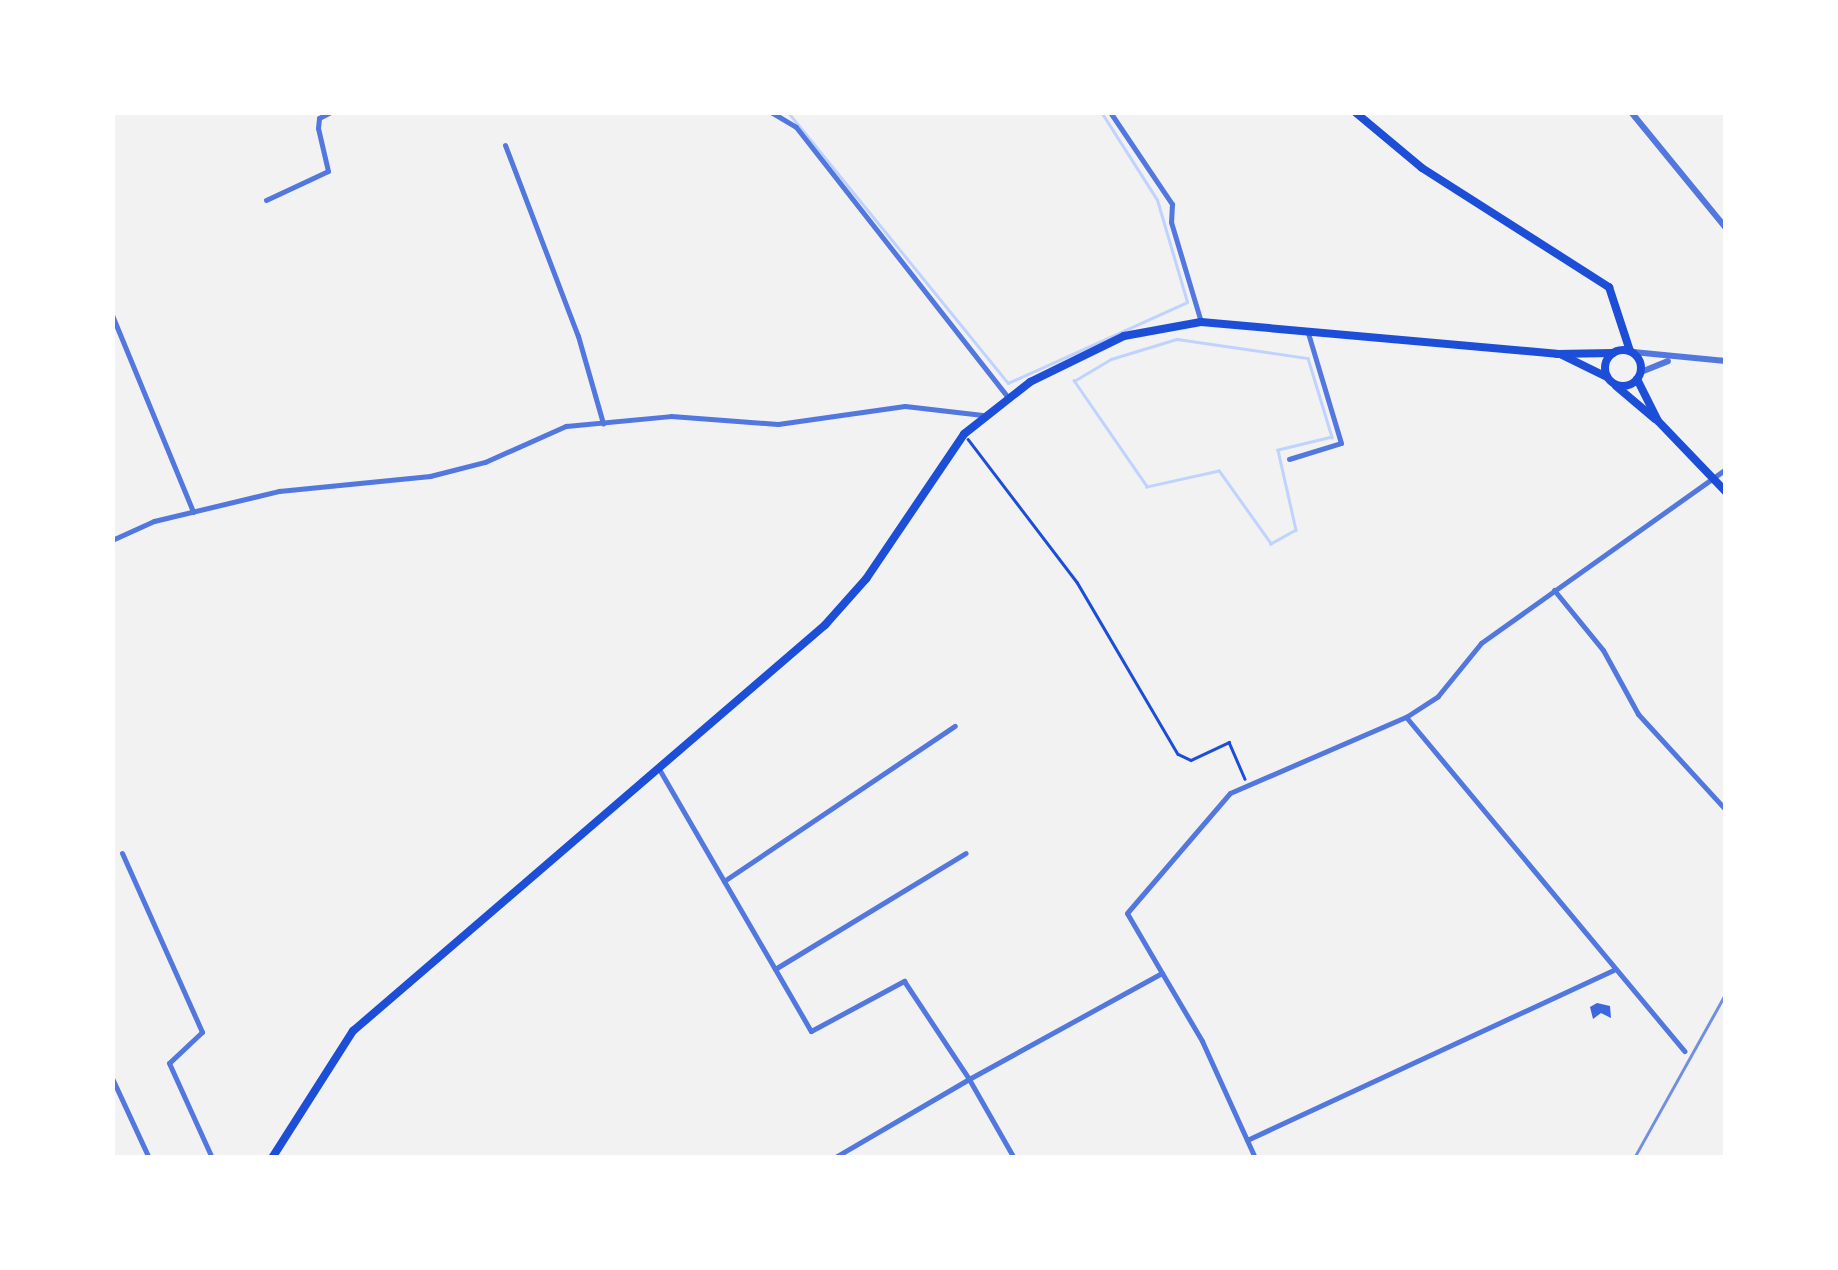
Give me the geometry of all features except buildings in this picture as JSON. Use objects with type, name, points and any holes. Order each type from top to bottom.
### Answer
[{"type":"main road","points":[[1355,112],[1422,168],[1609,287],[1658,421]]},
{"type":"main road","points":[[272,1158],[354,1031],[848,603],[964,434],[1007,396],[1124,336],[1200,322],[1557,354],[1632,352]]},
{"type":"main road","points":[[1611,381],[1605,362],[1615,351],[1623,330]]},
{"type":"main road","points":[[1557,354],[1611,381],[1658,421],[1722,488]]},
{"type":"main road","points":[[1611,381],[1639,375]]},
{"type":"street","points":[[266,200],[328,171],[318,128],[319,118],[331,112]]},
{"type":"street","points":[[771,112],[796,127],[1007,396]]},
{"type":"street","points":[[1110,112],[1172,204],[1171,222],[1200,322]]},
{"type":"street","points":[[1632,112],[1726,228]]},
{"type":"street","points":[[505,146],[578,336],[603,423]]},
{"type":"street","points":[[112,315],[193,512]]},
{"type":"street","points":[[1289,459],[1341,443],[1308,332]]},
{"type":"street","points":[[1632,352],[1669,361],[1726,361]]},
{"type":"street","points":[[1639,375],[1669,361]]},
{"type":"street","points":[[112,540],[193,512],[279,491],[430,476],[485,462],[566,426],[671,416],[778,424],[905,406],[982,415]]},
{"type":"street","points":[[1255,1158],[1202,1040],[1128,912],[1246,781],[1406,717],[1438,696],[1480,643],[1726,469]]},
{"type":"street","points":[[1554,590],[1603,650],[1638,714],[1726,810]]},
{"type":"street","points":[[1406,717],[1684,1052]]},
{"type":"street","points":[[724,880],[955,726]]},
{"type":"street","points":[[659,769],[812,1031],[904,981],[969,1078],[1014,1158]]},
{"type":"street","points":[[775,968],[966,852]]},
{"type":"street","points":[[122,853],[202,1032],[170,1063],[212,1158]]},
{"type":"street","points":[[1246,1140],[1614,970]]},
{"type":"street","points":[[834,1158],[969,1078],[1162,973]]},
{"type":"street","points":[[112,1078],[149,1158]]},
{"type":"path","points":[[964,434],[1077,582],[1178,754],[1190,760],[1229,742],[1246,781]]},
{"type":"waterway","points":[[788,112],[1008,383],[1187,302],[1157,200],[1101,112]]},
{"type":"waterway","points":[[1177,339],[1308,358],[1332,437],[1278,450],[1296,530],[1271,544],[1219,471],[1147,487],[1074,381],[1111,359],[1177,339]]},
{"type":"railway","points":[[1634,1158],[1726,993]]}]
